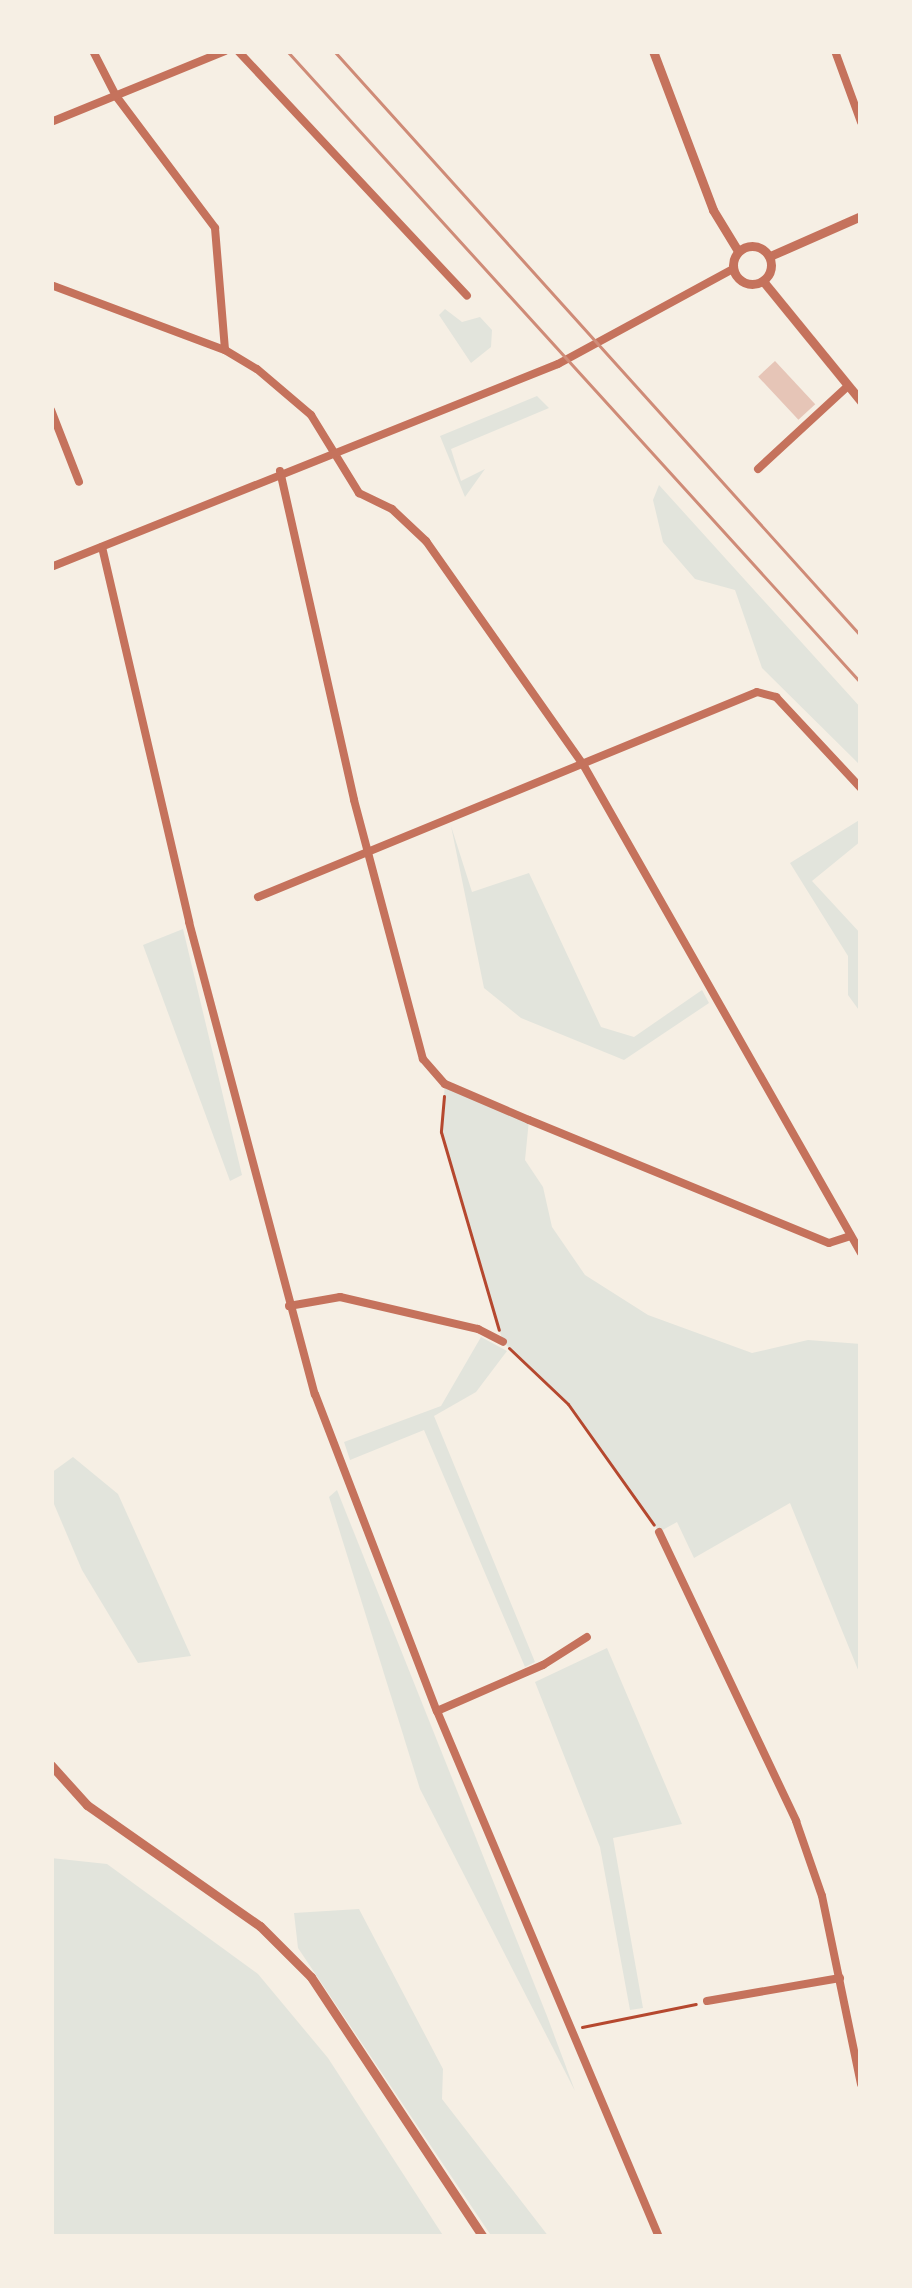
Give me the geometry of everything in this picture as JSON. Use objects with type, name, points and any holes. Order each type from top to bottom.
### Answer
[{"type":"street","points":[[93,51],[116,96],[214,229],[225,350]]},
{"type":"street","points":[[51,122],[225,51]]},
{"type":"street","points":[[238,51],[466,296]]},
{"type":"street","points":[[51,567],[280,471],[558,364],[733,269],[738,251],[713,210],[653,51]]},
{"type":"street","points":[[836,51],[861,122]]},
{"type":"street","points":[[770,256],[861,216]]},
{"type":"street","points":[[738,251],[755,245],[770,256]]},
{"type":"street","points":[[763,281],[770,256]]},
{"type":"street","points":[[733,269],[743,282],[763,281]]},
{"type":"street","points":[[763,281],[861,400]]},
{"type":"street","points":[[51,285],[225,350],[288,392],[335,450],[359,493],[392,508],[426,541],[584,766],[861,1253]]},
{"type":"street","points":[[758,469],[848,386]]},
{"type":"street","points":[[51,410],[79,482]]},
{"type":"street","points":[[280,471],[369,854],[423,1059],[445,1084],[829,1243],[851,1236]]},
{"type":"street","points":[[102,547],[289,1306],[315,1394],[437,1711],[659,2237]]},
{"type":"street","points":[[257,897],[757,692],[776,697],[861,788]]},
{"type":"street","points":[[289,1306],[340,1297],[478,1329],[503,1342]]},
{"type":"street","points":[[659,1532],[796,1821],[840,1978],[861,2084]]},
{"type":"street","points":[[437,1711],[543,1665],[587,1637]]},
{"type":"street","points":[[51,1765],[87,1805],[260,1926],[311,1977],[356,2034],[483,2237]]},
{"type":"street","points":[[707,2001],[840,1978]]},
{"type":"path","points":[[445,1084],[441,1132],[503,1342],[568,1404],[659,1532]]},
{"type":"path","points":[[569,2031],[707,2001]]},
{"type":"shaded area","points":[[445,309],[462,322],[480,317],[492,330],[491,347],[471,363],[439,315]]},
{"type":"shaded area","points":[[537,396],[549,408],[451,449],[461,481],[485,469],[465,497],[440,436]]},
{"type":"shaded area","points":[[659,485],[861,708],[861,766],[762,668],[735,590],[695,579],[663,542],[653,500]]},
{"type":"shaded area","points":[[861,819],[861,841],[812,881],[861,934],[861,1013],[848,995],[848,956],[790,863]]},
{"type":"shaded area","points":[[451,826],[472,892],[529,873],[601,1027],[634,1037],[702,990],[709,1003],[624,1060],[521,1018],[484,988]]},
{"type":"shaded area","points":[[183,929],[242,1175],[230,1181],[143,945]]},
{"type":"shaded area","points":[[445,1084],[529,1120],[525,1160],[543,1187],[552,1227],[585,1275],[648,1315],[752,1353],[808,1340],[861,1344],[861,1677],[790,1503],[694,1558],[677,1522],[659,1532],[568,1404],[503,1342],[441,1132]]},
{"type":"shaded area","points":[[481,1337],[507,1351],[476,1392],[434,1416],[535,1662],[525,1667],[424,1430],[350,1460],[344,1442],[441,1406]]},
{"type":"shaded area","points":[[73,1457],[118,1494],[191,1656],[138,1663],[82,1570],[51,1497],[51,1473]]},
{"type":"shaded area","points":[[337,1490],[575,2091],[420,1789],[329,1497]]},
{"type":"shaded area","points":[[607,1648],[682,1824],[613,1838],[643,2008],[630,2010],[600,1847],[535,1682]]},
{"type":"shaded area","points":[[51,1858],[107,1864],[258,1974],[328,2058],[444,2237],[51,2237]]},
{"type":"shaded area","points":[[359,1909],[443,2069],[442,2099],[549,2237],[492,2237],[298,1948],[294,1913]]},
{"type":"building","points":[[775,361],[815,404],[798,420],[758,377]]},
{"type":"railway","points":[[287,51],[861,683]]},
{"type":"railway","points":[[334,51],[861,636]]}]
